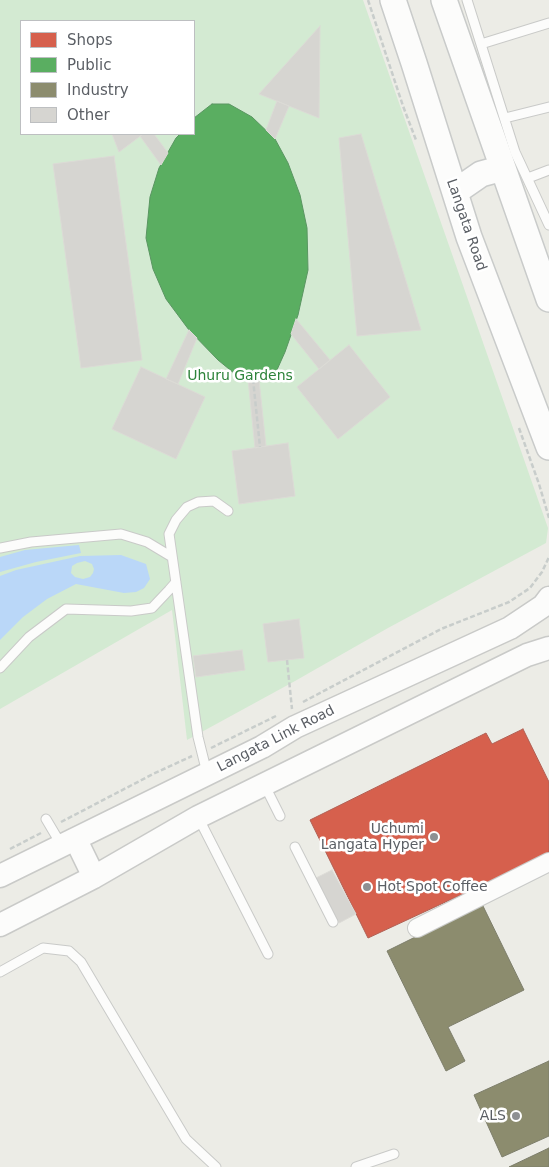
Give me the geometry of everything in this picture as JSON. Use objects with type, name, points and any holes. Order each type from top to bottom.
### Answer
[{"type":"main road","name":"Langata Road","points":[[393,0],[469,237],[549,447]]},
{"type":"main road","points":[[444,0],[549,299]]},
{"type":"main road","points":[[455,192],[481,174],[503,168]]},
{"type":"street","name":"Langata Link Road","points":[[0,876],[262,747],[290,715],[510,628],[543,606],[549,598]]},
{"type":"street","points":[[0,925],[94,877],[198,817],[527,655],[549,648]]},
{"type":"street","points":[[69,843],[94,877]]},
{"type":"street","points":[[417,928],[549,862]]},
{"type":"lane","points":[[467,0],[516,152],[548,223]]},
{"type":"lane","points":[[481,44],[549,23]]},
{"type":"lane","points":[[505,118],[549,107]]},
{"type":"lane","points":[[528,178],[549,170]]},
{"type":"lane","points":[[207,774],[198,737],[169,534],[176,520],[188,507],[198,502],[214,501],[228,511]]},
{"type":"lane","points":[[0,548],[31,542],[121,534],[147,542],[172,557]]},
{"type":"lane","points":[[0,668],[29,637],[66,609],[131,611],[152,608],[176,582]]},
{"type":"lane","points":[[264,784],[280,816]]},
{"type":"lane","points":[[198,817],[268,954]]},
{"type":"lane","points":[[49,823],[69,843]]},
{"type":"lane","points":[[295,847],[333,922]]},
{"type":"lane","points":[[0,972],[43,948],[69,951],[81,962],[186,1139],[216,1167]]},
{"type":"lane","points":[[356,1167],[394,1154]]},
{"type":"path","points":[[253,379],[260,447]]},
{"type":"path","points":[[8,850],[49,823],[201,752],[290,715],[441,630],[509,602],[530,588],[542,572],[549,557]]},
{"type":"path","points":[[287,660],[290,715]]},
{"type":"green space","name":"Uhuru Gardens","points":[[0,0],[363,0],[548,528],[546,543],[187,740],[172,610],[0,709]]},
{"type":"water","points":[[79,545],[81,553],[36,562],[0,572],[0,557],[25,550]]},
{"type":"water","points":[[121,555],[146,564],[150,579],[144,588],[136,592],[124,593],[76,584],[47,599],[23,617],[0,640],[0,576],[16,570],[80,556]],"holes":[[[85,561],[92,564],[94,569],[90,577],[83,579],[75,577],[71,573],[72,566],[77,563]]]},
{"type":"building: Shops","name":"Uchumi Langata Hyper","points":[[523,729],[549,782],[549,854],[368,938],[310,820],[486,733],[492,744]]},
{"type":"building: Public","points":[[212,104],[229,104],[252,117],[275,139],[288,163],[300,195],[307,228],[308,270],[298,315],[285,352],[276,372],[259,380],[240,378],[218,360],[189,330],[166,299],[153,269],[146,238],[150,197],[159,168],[176,138],[179,135],[195,135],[195,117]]},
{"type":"building: Industry","points":[[482,904],[524,990],[448,1027],[465,1061],[446,1071],[387,951]]},
{"type":"building: Industry","name":"ALS","points":[[549,1061],[549,1136],[502,1157],[474,1095]]},
{"type":"building: Industry","points":[[549,1148],[549,1167],[509,1167]]},
{"type":"building: Other","points":[[320,26],[319,118],[259,94]]},
{"type":"building: Other","points":[[277,101],[289,106],[275,139],[266,130]]},
{"type":"building: Other","points":[[361,134],[421,330],[357,336],[339,138]]},
{"type":"building: Other","points":[[112,135],[142,135],[119,152]]},
{"type":"building: Other","points":[[155,135],[168,153],[161,165],[140,136]]},
{"type":"building: Other","points":[[114,156],[142,360],[81,368],[53,164]]},
{"type":"building: Other","points":[[296,319],[330,360],[319,369],[291,334]]},
{"type":"building: Other","points":[[189,330],[197,338],[178,384],[166,379]]},
{"type":"building: Other","points":[[349,345],[390,397],[338,439],[297,387]]},
{"type":"building: Other","points":[[141,367],[205,397],[176,459],[112,429]]},
{"type":"building: Other","points":[[248,379],[259,380],[266,446],[255,448]]},
{"type":"building: Other","points":[[288,443],[295,496],[239,504],[232,451]]},
{"type":"building: Other","points":[[299,619],[304,658],[268,662],[263,624]]},
{"type":"building: Other","points":[[242,650],[245,670],[196,677],[193,656]]},
{"type":"building: Other","points":[[332,870],[356,914],[339,923],[316,878]]},
{"type":"place","name":"Uchumi Langata Hyper","points":[[434,837]]},
{"type":"place","name":"Hot Spot Coffee","points":[[367,887]]},
{"type":"place","name":"ALS","points":[[516,1116]]}]
